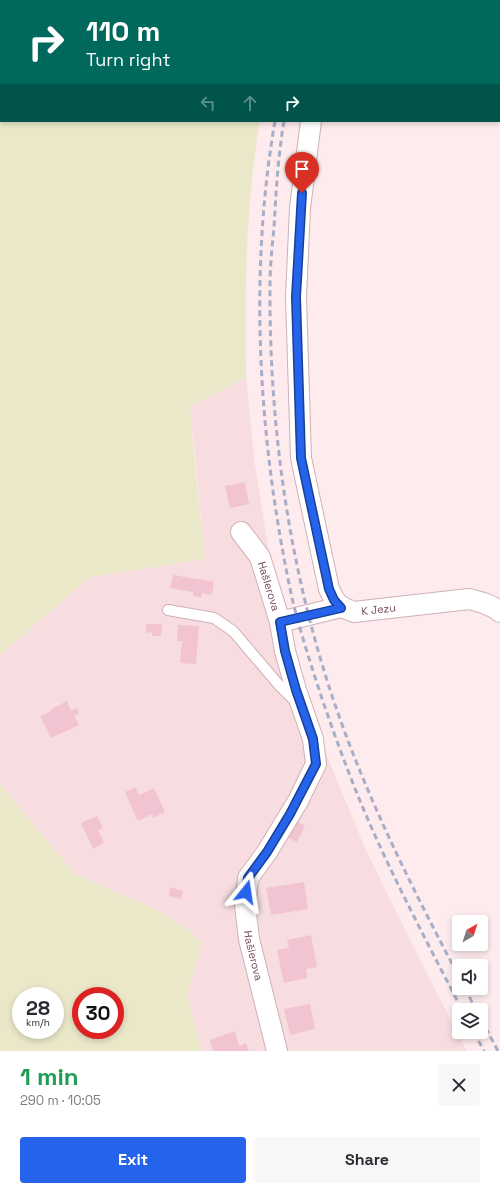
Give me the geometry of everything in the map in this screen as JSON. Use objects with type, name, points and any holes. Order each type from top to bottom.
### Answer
[{"type":"street","points":[[280,622],[341,608],[334,600],[329,589],[301,458],[296,297],[300,208],[311,122]]},
{"type":"street","name":"Hašlerova","points":[[241,532],[260,557],[280,622],[291,674],[313,739],[316,764],[290,814],[267,852],[248,878],[245,905],[251,946],[277,1051]]},
{"type":"street","name":"K Jezu","points":[[341,608],[354,612],[469,599],[484,602],[495,607],[500,612]]},
{"type":"lane","points":[[168,610],[214,618],[233,631],[279,685],[304,710]]},
{"type":"shaded area","points":[[0,122],[260,122],[251,185],[247,249],[246,377],[190,407],[205,559],[90,577],[0,655]]},
{"type":"shaded area","points":[[246,377],[254,459],[270,559],[308,701],[327,756],[365,848],[452,1022],[452,1039],[461,1039],[467,1051],[202,1051],[187,995],[202,944],[188,928],[153,908],[75,874],[0,784],[0,655],[90,577],[205,559],[190,406]]},
{"type":"shaded area","points":[[0,784],[75,874],[153,908],[188,929],[202,944],[187,995],[202,1051],[0,1051]]},
{"type":"building","points":[[245,482],[249,504],[230,508],[225,486]]},
{"type":"building","points":[[173,575],[214,582],[212,595],[202,593],[201,597],[193,596],[193,592],[170,588]]},
{"type":"building","points":[[146,624],[162,624],[161,636],[152,636],[152,632],[146,633]]},
{"type":"building","points":[[178,625],[199,626],[196,664],[180,663],[182,641],[177,641]]},
{"type":"building","points":[[67,701],[71,711],[77,708],[79,713],[74,716],[79,725],[51,738],[40,716]]},
{"type":"building","points":[[135,787],[139,795],[154,788],[165,812],[153,818],[152,814],[138,821],[125,792]]},
{"type":"building","points":[[97,816],[103,828],[98,830],[104,843],[93,849],[81,823]]},
{"type":"building","points":[[293,819],[305,826],[297,842],[284,836]]},
{"type":"building","points":[[304,882],[308,909],[271,915],[266,888]]},
{"type":"building","points":[[170,887],[183,891],[181,899],[169,896]]},
{"type":"building","points":[[311,935],[317,967],[306,969],[307,978],[284,983],[277,950],[289,948],[287,940]]},
{"type":"building","points":[[310,1004],[315,1029],[290,1035],[284,1009]]},
{"type":"building","points":[[235,1031],[239,1046],[246,1043],[249,1051],[213,1051],[210,1040]]},
{"type":"railway","points":[[275,122],[267,180],[262,240],[260,300],[261,360],[265,421],[272,480],[292,598],[302,636],[319,689],[358,796],[421,931],[458,1003]]},
{"type":"railway","points":[[284,122],[276,188],[271,264],[271,345],[274,404],[280,464],[300,580],[332,695],[352,751],[402,865],[452,963]]},
{"type":"railway","points":[[468,995],[472,1003]]},
{"type":"railway","points":[[488,1032],[498,1051]]},
{"type":"railway","points":[[478,1039],[484,1051]]},
{"type":"route","points":[[246,892],[248,878],[267,852],[298,801],[316,764],[313,739],[296,690],[285,651],[280,622],[341,608],[334,600],[329,589],[301,458],[296,297],[302,193]]}]
